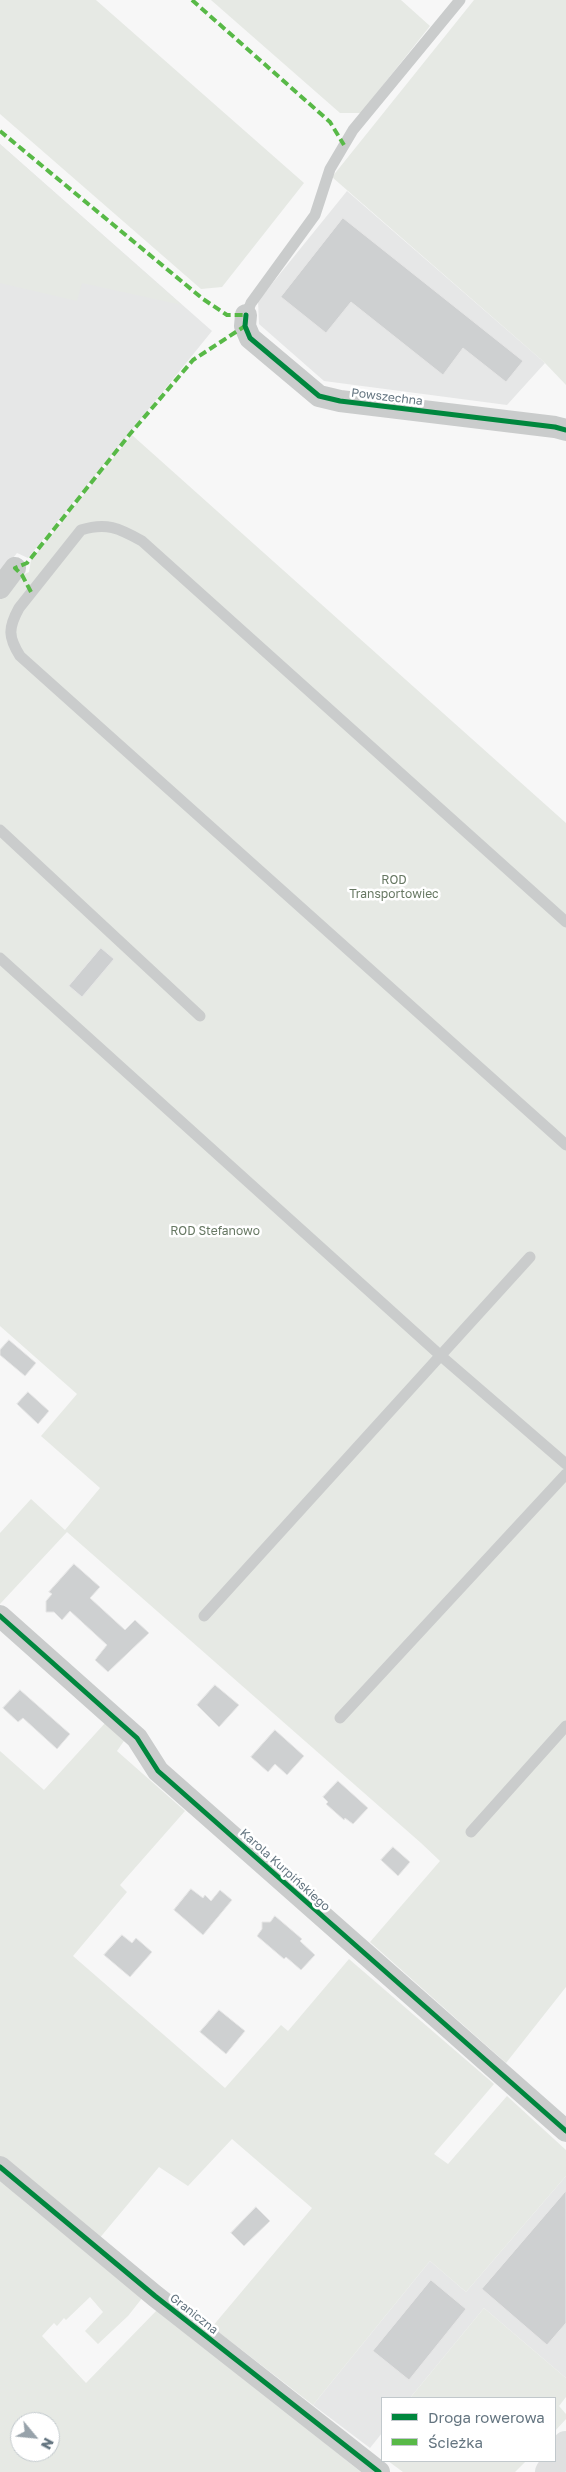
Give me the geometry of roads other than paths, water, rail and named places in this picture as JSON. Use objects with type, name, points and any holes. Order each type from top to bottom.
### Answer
[{"type":"street","name":"Powszechna","points":[[246,315],[245,326],[250,338],[319,396],[340,401],[555,427],[566,430]]},
{"type":"street","points":[[0,588],[15,568]]},
{"type":"street","name":"Karola Kurpińskiego","points":[[0,1616],[137,1738],[158,1771],[566,2131]]},
{"type":"street","name":"Graniczna","points":[[0,2167],[154,2296],[379,2472]]},
{"type":"street","points":[[533,2472],[549,2462]]},
{"type":"lane","points":[[246,315],[251,303],[315,215],[330,169],[353,130],[460,0]]},
{"type":"lane","points":[[566,922],[142,541],[123,531],[110,527],[96,525],[81,530],[18,608],[13,620],[10,637],[20,656],[566,1145]]},
{"type":"lane","points":[[0,830],[200,1016]]},
{"type":"lane","points":[[0,958],[441,1356],[566,1464]]},
{"type":"lane","points":[[204,1616],[530,1257]]},
{"type":"lane","points":[[340,1718],[566,1474]]},
{"type":"lane","points":[[471,1832],[566,1726]]},
{"type":"park label","name":"ROD Transportowiec","points":[[394,887]]},
{"type":"park label","name":"ROD Stefanowo","points":[[215,1231]]}]
